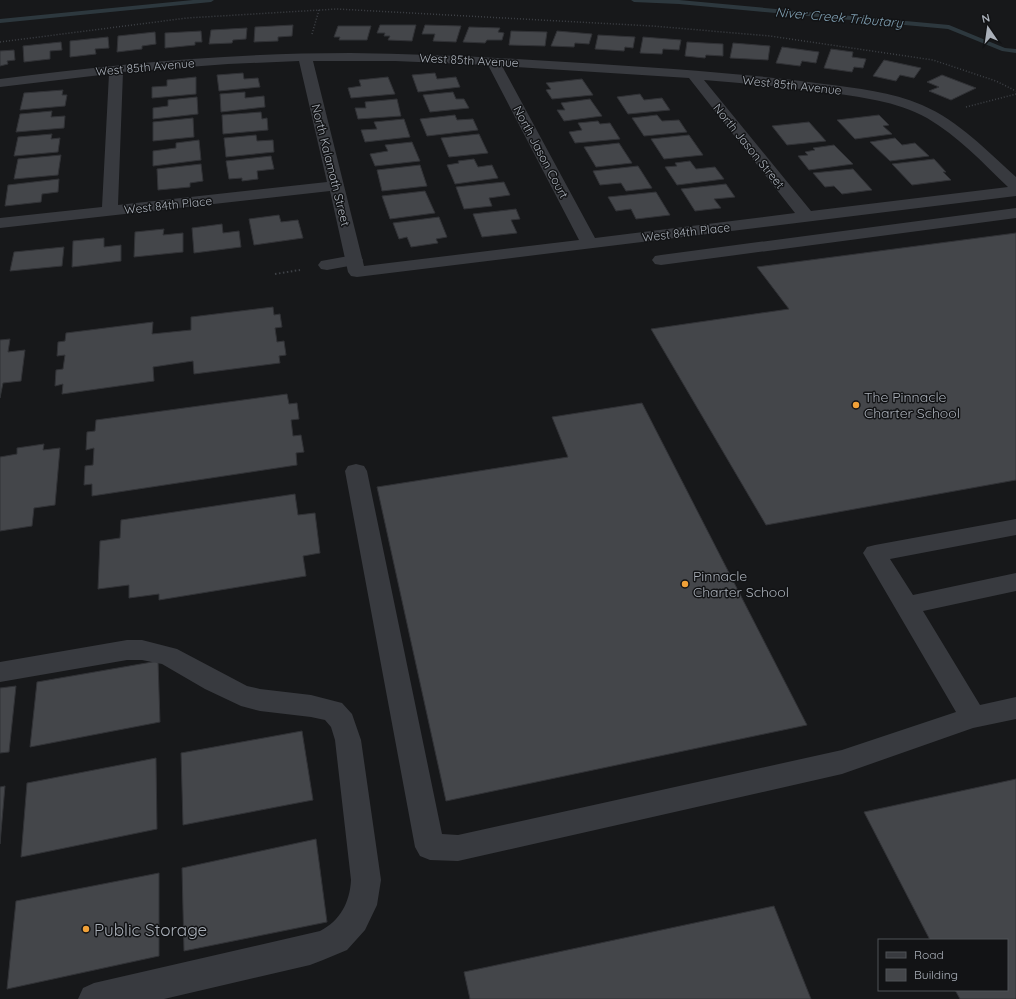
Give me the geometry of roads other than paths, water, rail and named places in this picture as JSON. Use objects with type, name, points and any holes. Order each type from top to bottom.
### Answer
[{"type":"street","name":"West 85th Avenue","points":[[0,83],[116,68],[219,60],[305,57],[493,61],[692,74],[778,82],[866,94],[896,101],[934,116],[964,139],[1016,186]]},
{"type":"street","name":"North Kalamath Street","points":[[305,57],[355,266]]},
{"type":"street","name":"North Jason Court","points":[[493,61],[590,244]]},
{"type":"street","points":[[110,211],[116,68]]},
{"type":"street","name":"North Jason Street","points":[[692,74],[807,217]]},
{"type":"street","name":"West 84th Place","points":[[0,223],[336,186]]},
{"type":"street","name":"West 84th Place","points":[[327,265],[355,266],[590,244],[1016,190]]},
{"type":"street","points":[[661,260],[1016,213]]},
{"type":"street","points":[[356,471],[430,847],[458,848],[842,762],[973,717],[1016,708]]},
{"type":"street","points":[[973,717],[875,553],[1016,526]]},
{"type":"street","points":[[907,605],[1016,582]]},
{"type":"street","points":[[0,672],[127,650],[142,650],[168,656],[214,682],[241,695],[260,700],[311,706],[333,711],[342,722],[348,740],[366,880],[366,894],[360,910],[348,928],[335,940],[310,950],[94,999]]},
{"type":"waterway","name":"Niver Creek Tributary","points":[[0,21],[211,0]]},
{"type":"waterway","name":"Niver Creek Tributary","points":[[634,0],[679,2],[949,27],[1004,50],[1016,51]]},
{"type":"place","name":"The Pinnacle Charter School","points":[[856,405]]},
{"type":"place","name":"Pinnacle Charter School","points":[[685,584]]},
{"type":"place","name":"Public Storage","points":[[86,929]]}]
